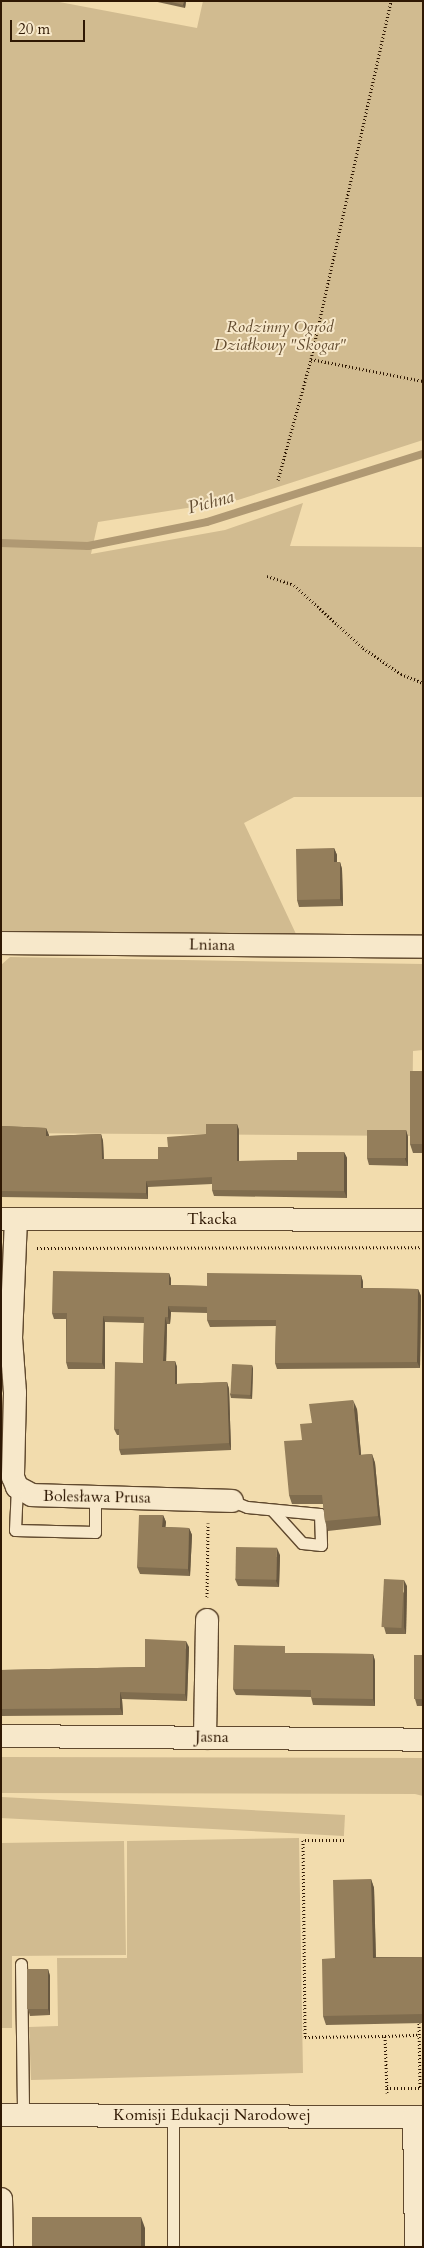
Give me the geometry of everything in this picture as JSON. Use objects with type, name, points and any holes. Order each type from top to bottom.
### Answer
[{"type":"street","name":"Lniana","points":[[5,947],[423,947]]},
{"type":"street","name":"Tkacka","points":[[9,1218],[423,1220]]},
{"type":"street","points":[[9,1218],[15,1248],[11,1338],[15,1393],[14,1477],[17,1487]]},
{"type":"street","name":"Bolesława Prusa","points":[[17,1487],[32,1495],[95,1497],[209,1509],[232,1501]]},
{"type":"street","points":[[205,1738],[207,1620]]},
{"type":"street","name":"Jasna","points":[[1,1736],[423,1740]]},
{"type":"street","name":"Komisji Edukacji Narodowej","points":[[12,2115],[418,2116]]},
{"type":"street","points":[[416,2247],[418,2116]]},
{"type":"street","points":[[1,2199],[2,2247]]},
{"type":"lane","points":[[17,1487],[15,1530],[96,1532],[95,1497]]},
{"type":"lane","points":[[232,1501],[247,1507],[273,1511]]},
{"type":"lane","points":[[12,2115],[21,1964]]},
{"type":"lane","points":[[172,2114],[173,2247]]},
{"type":"path","points":[[278,480],[311,359],[391,1]]},
{"type":"path","points":[[311,359],[423,381]]},
{"type":"path","points":[[267,576],[294,585],[318,604],[363,648],[401,674],[423,683]]},
{"type":"path","points":[[15,1248],[423,1247]]},
{"type":"path","points":[[207,1620],[209,1509]]},
{"type":"path","points":[[344,1840],[303,1840],[305,2037],[419,2035]]},
{"type":"path","points":[[385,2036],[387,2088],[422,2088],[419,2023]]},
{"type":"green space","name":"Rodzinny Ogród Działkowy \"Skogar\"","points":[[1,1],[54,1],[197,28],[203,1],[423,1],[423,440],[238,500],[98,522],[91,554],[225,530],[303,503],[290,546],[423,547],[423,797],[294,797],[244,823],[296,934],[1,932]]},
{"type":"green space","points":[[10,957],[423,964],[423,1050],[413,1051],[412,1136],[1,1133],[1,965]]},
{"type":"green space","points":[[1,1757],[423,1758],[423,1796],[415,1794],[1,1793]]},
{"type":"green space","points":[[1,1797],[345,1815],[344,1836],[1,1818]]},
{"type":"green space","points":[[299,1838],[303,2073],[31,2080],[29,2027],[58,2026],[57,1958],[127,1958],[127,1841]]},
{"type":"green space","points":[[124,1841],[126,1955],[12,1956],[12,2028],[1,2028],[1,1843]]},
{"type":"building","points":[[168,1],[184,1],[183,5]]},
{"type":"building","points":[[334,848],[334,862],[340,862],[340,899],[297,900],[296,849]]},
{"type":"building","points":[[423,1042],[423,1065],[422,1065]]},
{"type":"building","points":[[410,1071],[423,1071],[423,1144],[410,1144]]},
{"type":"building","points":[[206,1124],[237,1124],[237,1161],[297,1160],[297,1152],[344,1152],[344,1191],[212,1190],[212,1177],[146,1181],[146,1193],[1,1191],[1,1126],[46,1128],[46,1136],[101,1134],[102,1159],[158,1159],[158,1147],[168,1147],[167,1137],[206,1134]]},
{"type":"building","points":[[367,1130],[406,1130],[406,1158],[367,1158]]},
{"type":"building","points":[[53,1271],[169,1273],[169,1285],[207,1286],[207,1273],[361,1275],[361,1288],[418,1289],[417,1362],[275,1363],[276,1320],[207,1320],[207,1307],[168,1306],[168,1317],[165,1317],[163,1361],[175,1361],[175,1384],[227,1382],[229,1443],[119,1449],[119,1429],[114,1429],[115,1362],[143,1363],[144,1317],[103,1316],[102,1363],[66,1362],[67,1313],[52,1313]]},
{"type":"building","points":[[232,1364],[252,1365],[250,1395],[230,1394]]},
{"type":"building","points":[[353,1400],[359,1455],[372,1454],[378,1516],[325,1521],[322,1495],[289,1495],[284,1441],[302,1440],[300,1424],[312,1423],[309,1404]]},
{"type":"building","points":[[139,1515],[163,1515],[162,1527],[189,1528],[188,1569],[137,1567]]},
{"type":"building","points":[[236,1547],[277,1548],[276,1580],[235,1579]]},
{"type":"building","points":[[384,1579],[404,1580],[401,1628],[381,1627]]},
{"type":"building","points":[[145,1639],[186,1641],[185,1694],[120,1692],[120,1708],[1,1709],[1,1670],[145,1667]]},
{"type":"building","points":[[234,1645],[285,1646],[285,1653],[373,1654],[373,1699],[311,1698],[311,1690],[233,1689]]},
{"type":"building","points":[[414,1655],[423,1655],[423,1699],[414,1699]]},
{"type":"building","points":[[371,1879],[373,1958],[423,1957],[423,2014],[323,2016],[322,1959],[335,1958],[333,1880]]},
{"type":"building","points":[[27,1969],[48,1969],[48,2009],[27,2009]]},
{"type":"building","points":[[32,2217],[141,2217],[141,2247],[32,2247]]},
{"type":"waterway","name":"Pichna","points":[[1,543],[88,546],[207,522],[423,454]]}]
